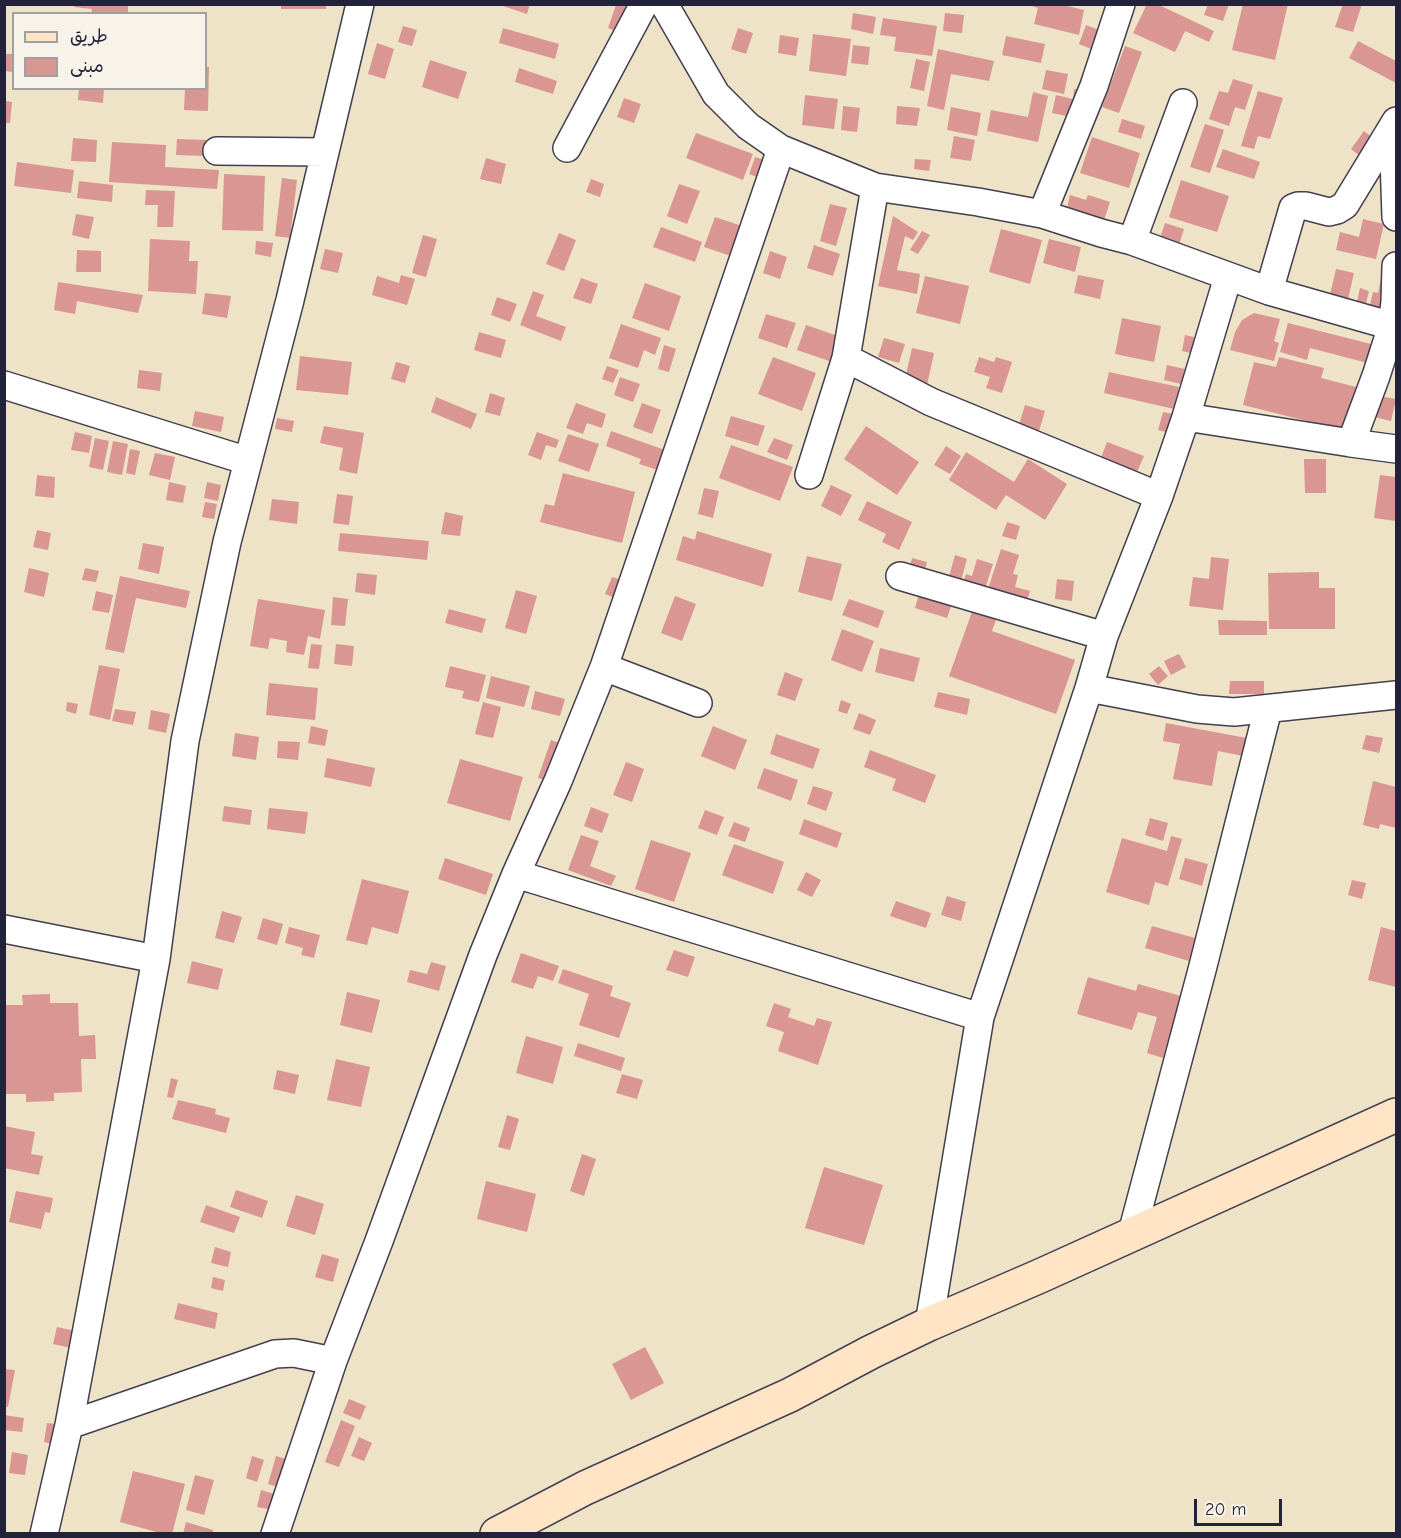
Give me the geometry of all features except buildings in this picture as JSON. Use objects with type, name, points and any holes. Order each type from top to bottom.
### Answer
[{"type":"street","points":[[44,1533],[69,1425],[156,959],[184,741],[227,542],[290,300],[360,4]]},
{"type":"street","points":[[567,148],[644,4]]},
{"type":"street","points":[[664,4],[716,94],[748,126],[781,149],[875,187],[1042,214],[1132,241],[1269,291],[1392,326]]},
{"type":"street","points":[[1042,214],[1094,86],[1121,4]]},
{"type":"street","points":[[1132,241],[1184,103]]},
{"type":"street","points":[[1395,125],[1396,217]]},
{"type":"street","points":[[1269,291],[1293,208],[1306,206],[1329,212],[1345,205],[1395,125]]},
{"type":"street","points":[[275,1533],[333,1361],[483,955],[604,667],[781,149]]},
{"type":"street","points":[[217,151],[325,152]]},
{"type":"street","points":[[809,475],[846,358],[875,187]]},
{"type":"street","points":[[1351,443],[1392,326],[1396,266]]},
{"type":"street","points":[[929,1324],[980,1017],[1089,688],[1104,636],[1159,496],[1186,417],[1228,277]]},
{"type":"street","points":[[846,358],[931,402],[1159,496]]},
{"type":"street","points":[[4,385],[248,461]]},
{"type":"street","points":[[1186,417],[1396,449]]},
{"type":"street","points":[[900,576],[1104,636]]},
{"type":"street","points":[[604,667],[698,703]]},
{"type":"street","points":[[1089,688],[1197,709],[1234,712],[1396,695]]},
{"type":"street","points":[[1132,1233],[1268,709]]},
{"type":"street","points":[[516,874],[980,1017]]},
{"type":"street","points":[[4,929],[156,959]]},
{"type":"street","points":[[497,1533],[585,1488],[790,1395],[929,1324],[1396,1115]]},
{"type":"street","points":[[69,1425],[275,1354],[294,1353],[333,1361]]}]
